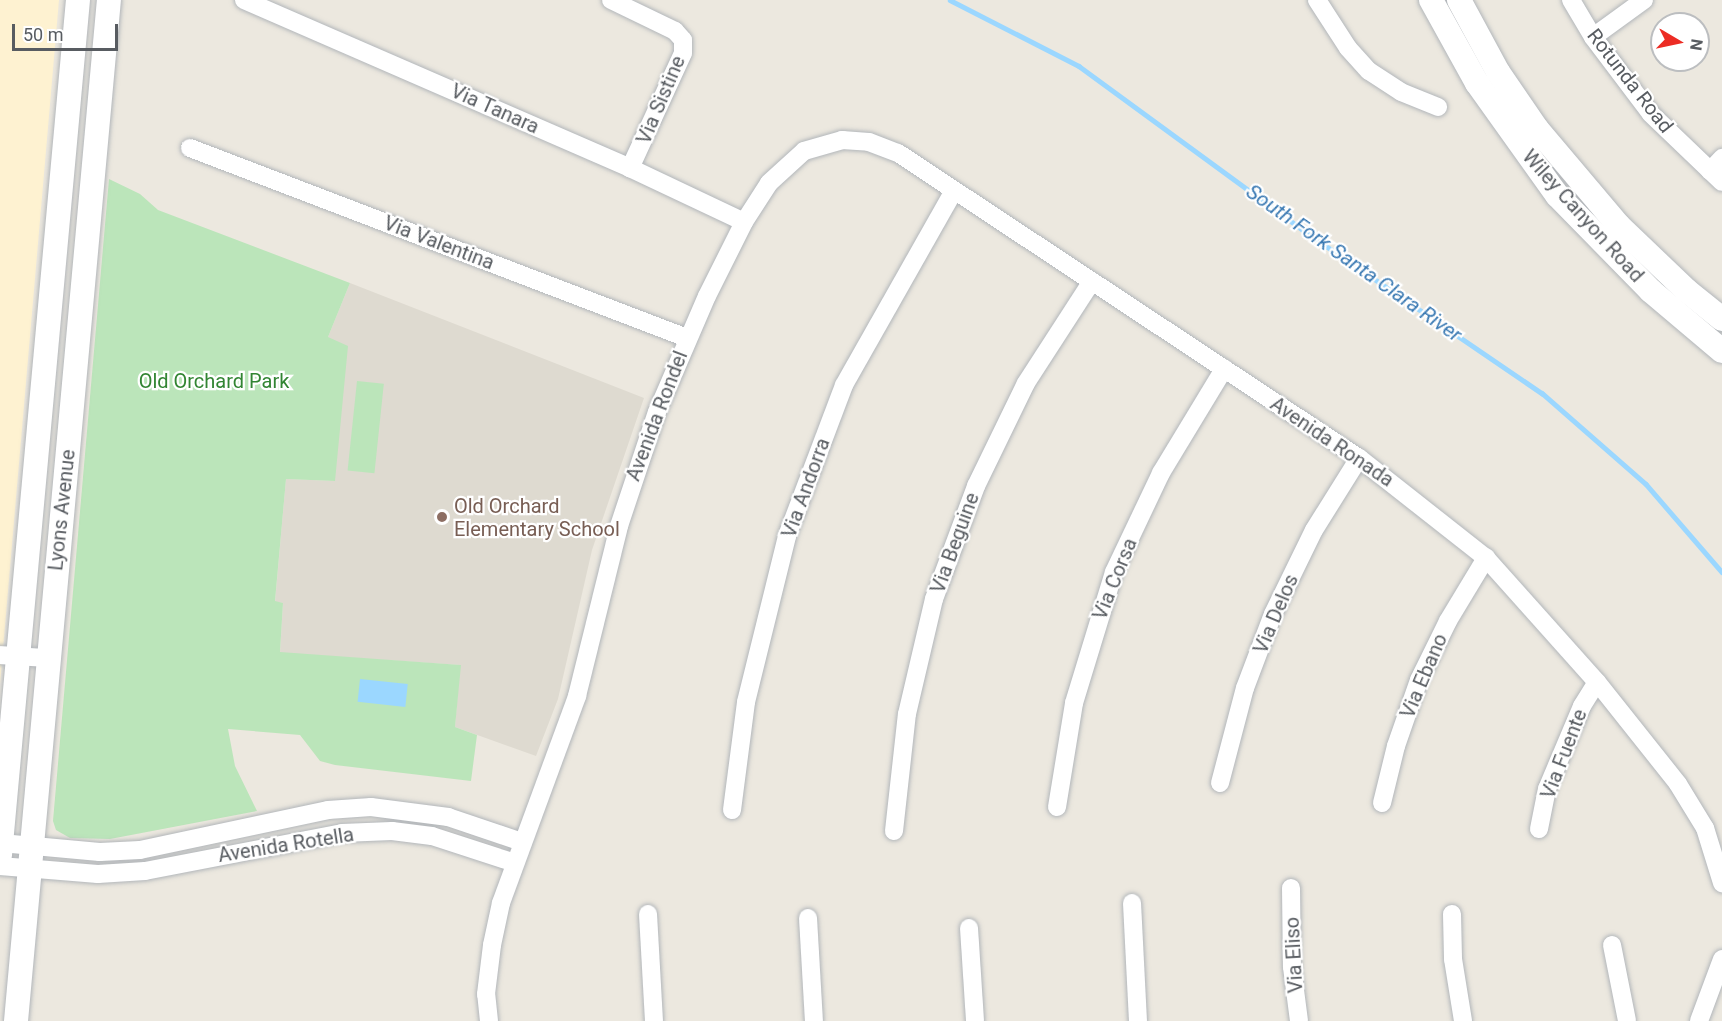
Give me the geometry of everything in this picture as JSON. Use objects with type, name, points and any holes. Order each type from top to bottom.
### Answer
[{"type":"main road","name":"Lyons Avenue","points":[[0,855],[9,656],[78,0]]},
{"type":"main road","name":"Lyons Avenue","points":[[16,1021],[47,658],[109,0]]},
{"type":"main road","name":"Wiley Canyon Road","points":[[1431,0],[1484,93],[1557,195],[1651,291],[1722,351]]},
{"type":"main road","name":"Wiley Canyon Road","points":[[1459,0],[1498,72],[1537,129],[1619,226],[1686,290],[1722,319]]},
{"type":"street","name":"Via Tanara","points":[[244,0],[630,168],[744,222]]},
{"type":"street","name":"Via Sistine","points":[[612,0],[675,31],[683,40],[683,53],[630,168]]},
{"type":"street","points":[[1317,0],[1348,48],[1369,71],[1401,92],[1438,107]]},
{"type":"street","name":"Rotunda Road","points":[[1571,0],[1593,37],[1651,114],[1718,170]]},
{"type":"street","points":[[1593,37],[1644,0]]},
{"type":"street","name":"Avenida Ronada","points":[[822,144],[842,140],[869,142],[898,153],[953,192],[1359,458],[1486,558],[1597,682],[1678,784],[1706,828],[1722,883]]},
{"type":"street","name":"Avenida Rondel","points":[[515,863],[577,696],[629,492],[687,338],[744,222],[783,167],[804,151],[822,144]]},
{"type":"street","name":"Via Valentina","points":[[190,148],[687,338]]},
{"type":"street","name":"Via Andorra","points":[[732,810],[746,702],[788,537],[844,385],[953,192]]},
{"type":"street","name":"Via Beguine","points":[[894,831],[907,714],[934,599],[975,486],[1026,383],[1092,281]]},
{"type":"street","name":"Via Corsa","points":[[1057,807],[1074,703],[1114,572],[1161,473],[1224,369]]},
{"type":"street","name":"Via Delos","points":[[1220,783],[1245,688],[1273,614],[1314,530],[1359,458]]},
{"type":"street","name":"Via Ebano","points":[[1382,803],[1396,746],[1419,680],[1448,621],[1486,558]]},
{"type":"street","points":[[9,656],[47,658]]},
{"type":"street","name":"Via Fuente","points":[[1539,830],[1547,789],[1582,706],[1597,682]]},
{"type":"street","name":"Avenida Rotella","points":[[0,855],[30,857],[140,850],[328,810],[371,807],[448,817],[522,842]]},
{"type":"street","name":"Avenida Rotella","points":[[30,857],[98,874],[145,871],[342,832],[392,831],[432,836],[515,863]]},
{"type":"street","points":[[489,1021],[486,994],[492,945],[515,863]]},
{"type":"street","name":"Via Eliso","points":[[1291,888],[1292,967],[1299,1021]]},
{"type":"street","points":[[1132,903],[1138,1021]]},
{"type":"street","points":[[648,914],[654,1021]]},
{"type":"street","points":[[1452,914],[1454,959],[1463,1021]]},
{"type":"street","points":[[808,918],[814,1021]]},
{"type":"street","points":[[969,928],[975,1021]]},
{"type":"street","points":[[1612,945],[1627,1021]]},
{"type":"street","points":[[1699,1021],[1722,959]]},
{"type":"shaded area","points":[[0,0],[59,0],[0,684]]},
{"type":"shaded area","name":"Old Orchard Elementary School","points":[[350,283],[644,398],[592,550],[558,699],[536,756],[455,727],[460,665],[280,653],[283,603],[275,602],[286,479],[335,481],[328,337]]},
{"type":"green space","name":"Old Orchard Park","points":[[109,179],[140,194],[158,210],[350,283],[328,337],[348,346],[335,481],[286,479],[275,601],[283,603],[280,652],[461,665],[455,727],[477,735],[471,781],[335,765],[320,761],[300,735],[228,729],[235,766],[257,811],[110,839],[70,838],[56,830],[53,821]]},
{"type":"green space","points":[[357,381],[384,384],[374,473],[348,471]]},
{"type":"water","points":[[360,679],[408,684],[405,707],[358,702]]},
{"type":"waterway","name":"South Fork Santa Clara River","points":[[950,0],[1079,66],[1310,235],[1542,393],[1646,484],[1722,572]]},
{"type":"place","name":"Old Orchard Elementary School","points":[[442,517]]}]
